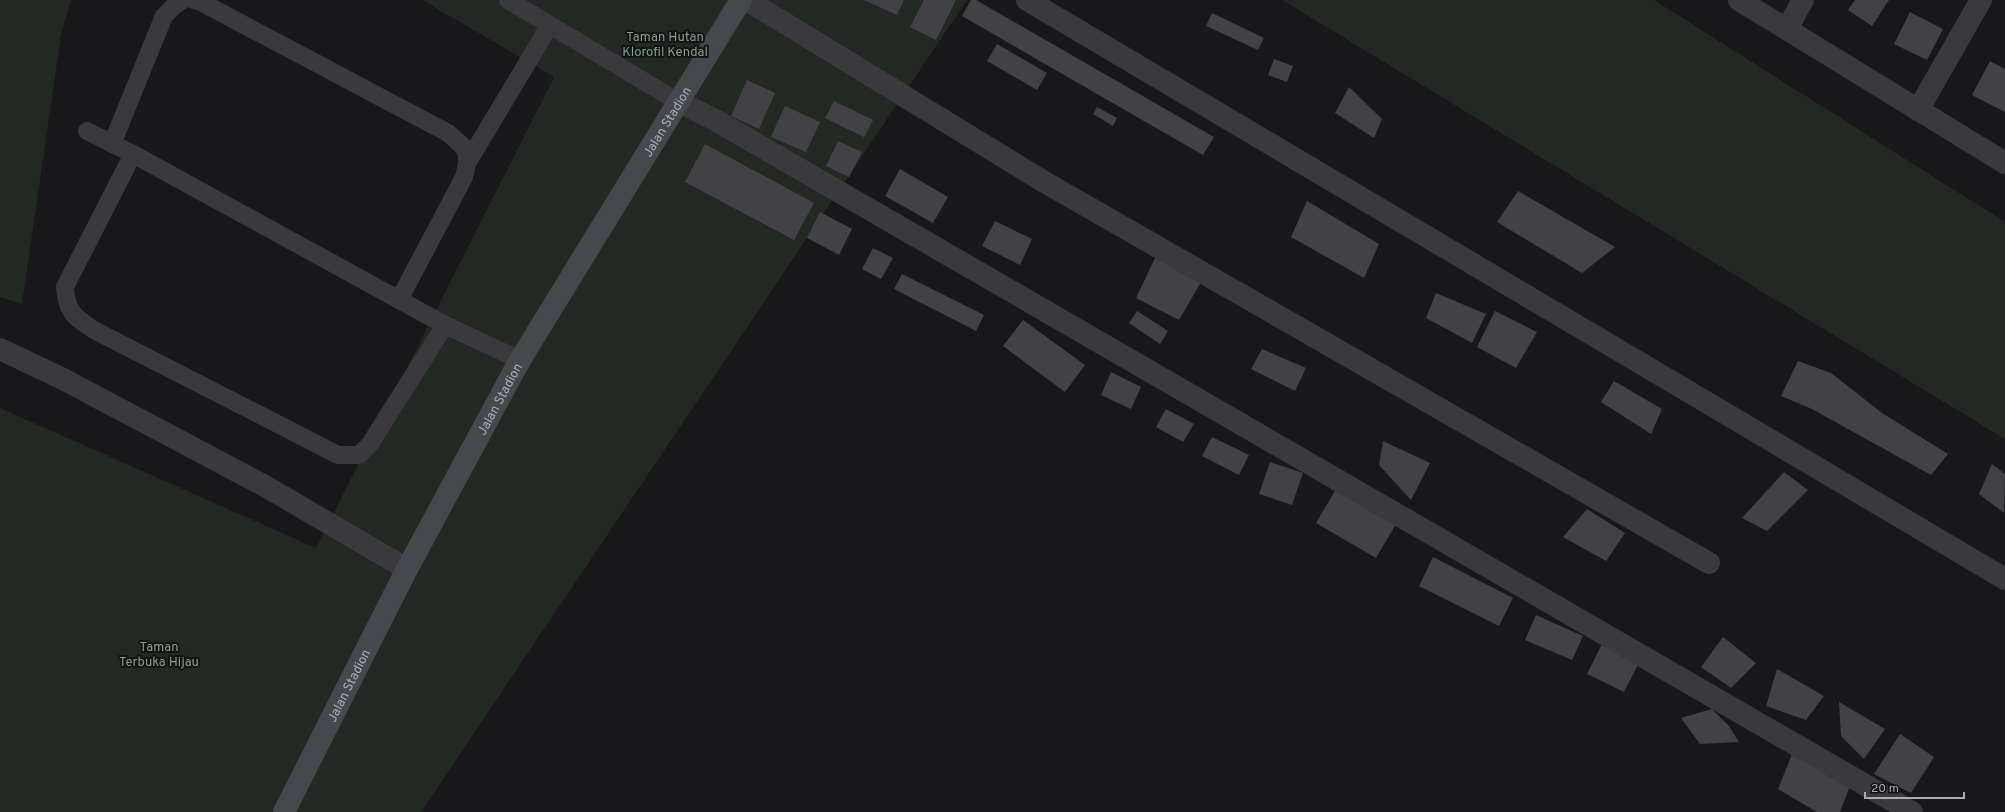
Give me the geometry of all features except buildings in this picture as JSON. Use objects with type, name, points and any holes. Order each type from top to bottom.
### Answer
[{"type":"street","name":"Jalan Stadion","points":[[284,812],[407,569],[520,360],[677,101],[741,0]]},
{"type":"street","points":[[748,0],[1041,180],[1709,563]]},
{"type":"street","points":[[1027,0],[2005,579]]},
{"type":"street","points":[[1739,0],[2005,164]]},
{"type":"street","points":[[1787,29],[1803,0]]},
{"type":"street","points":[[1918,110],[1981,0]]},
{"type":"street","points":[[677,101],[722,124],[1912,812]]},
{"type":"street","points":[[0,349],[63,379],[266,486],[407,569]]},
{"type":"lane","points":[[112,144],[164,16],[175,5],[183,0]]},
{"type":"lane","points":[[194,0],[199,0],[448,133],[463,145],[468,160]]},
{"type":"lane","points":[[508,0],[677,101]]},
{"type":"lane","points":[[399,300],[464,177],[468,160],[550,25]]},
{"type":"lane","points":[[87,131],[133,154],[445,325],[520,360]]},
{"type":"lane","points":[[133,154],[65,287],[66,302],[77,320],[94,330],[338,455],[359,455],[370,444],[445,325]]},
{"type":"green space","points":[[0,0],[71,0],[61,35],[22,304],[0,297]]},
{"type":"green space","name":"Taman Terbuka Hijau","points":[[422,0],[967,0],[421,812],[0,812],[0,408],[316,548],[554,77]]},
{"type":"green space","points":[[1282,0],[1654,0],[2005,222],[2005,439]]},
{"type":"park label","name":"Taman Hutan Klorofil Kendal","points":[[665,44]]}]
